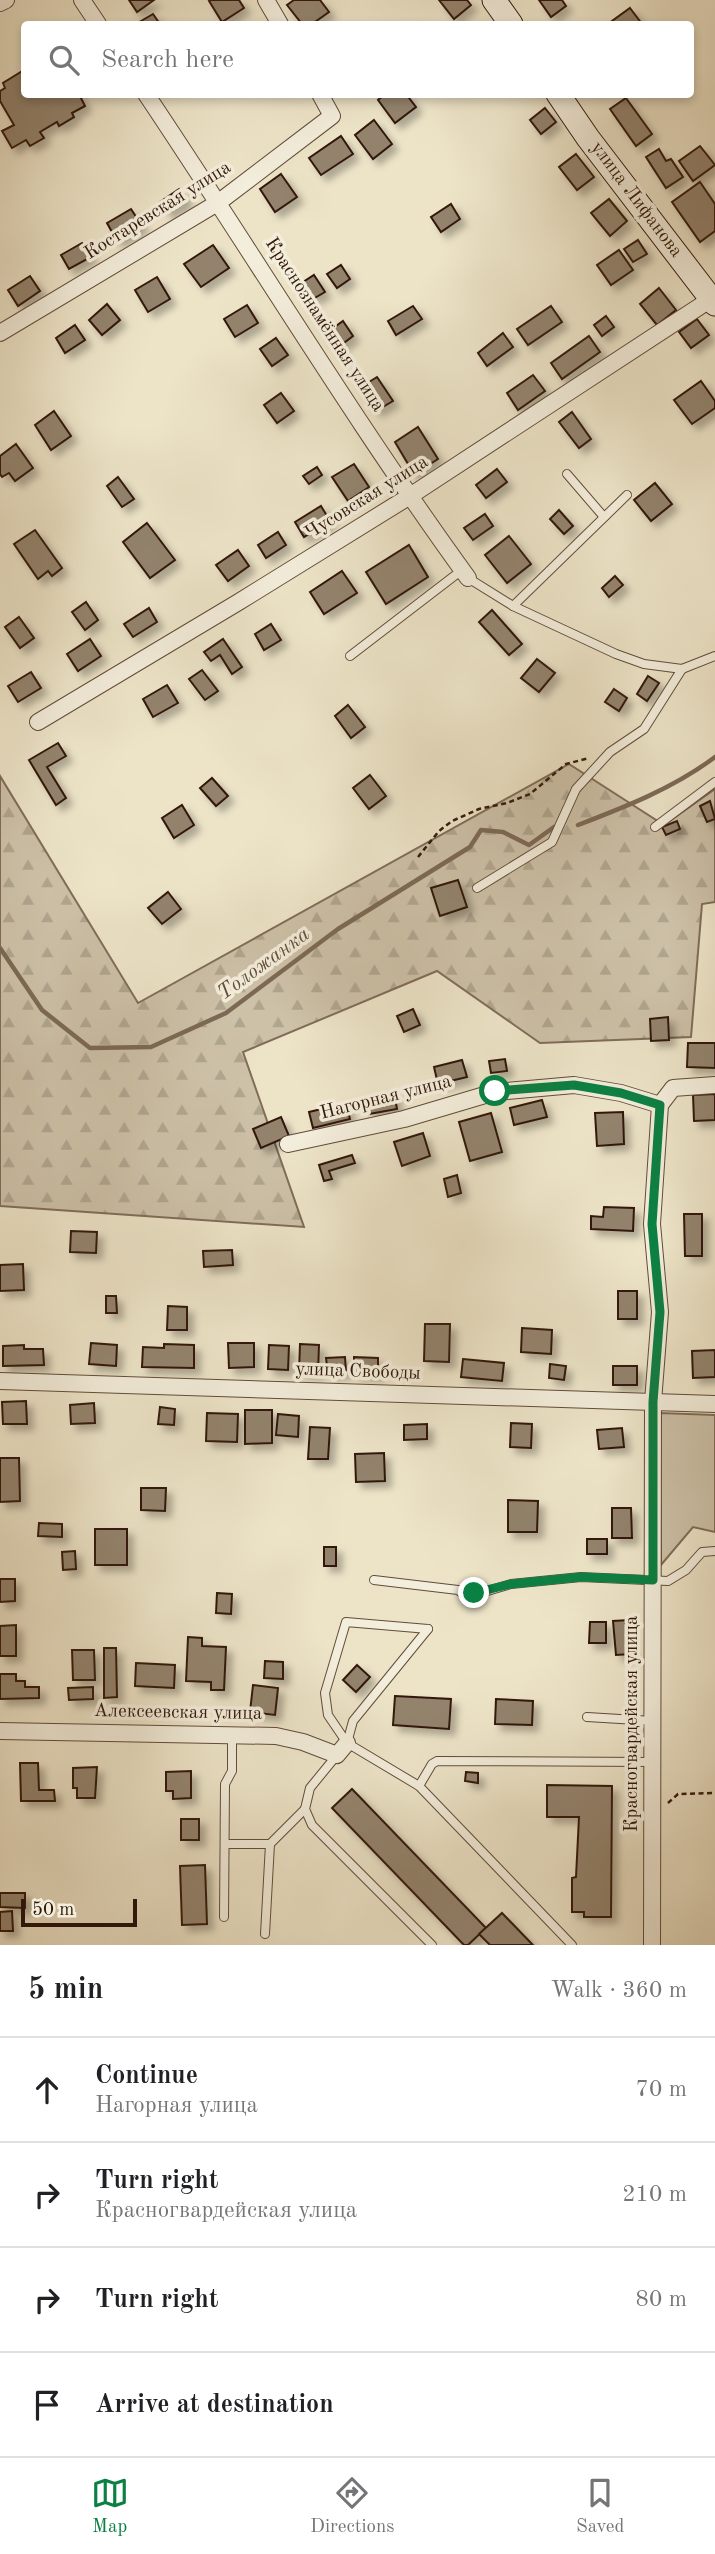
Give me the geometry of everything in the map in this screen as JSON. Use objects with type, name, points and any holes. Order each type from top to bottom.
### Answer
[{"type":"street","points":[[0,3],[6,0]]},
{"type":"street","points":[[82,0],[96,21]]},
{"type":"street","points":[[266,0],[278,21]]},
{"type":"street","points":[[494,0],[508,21]]},
{"type":"street","name":"Краснознамённая улица","points":[[149,98],[410,496],[465,574]]},
{"type":"street","name":"Костаревская улица","points":[[0,333],[219,202],[332,116],[322,98]]},
{"type":"street","name":"улица Лифанова","points":[[561,98],[713,302]]},
{"type":"street","name":"Чусовская улица","points":[[38,722],[237,604],[713,302]]},
{"type":"street","name":"Нагорная улица","points":[[288,1144],[404,1119],[495,1091],[574,1085],[621,1093],[660,1105]]},
{"type":"street","points":[[660,1105],[673,1088],[715,1085]]},
{"type":"street","name":"Красногвардейская улица","points":[[652,1945],[653,1402],[660,1312],[652,1224],[660,1105]]},
{"type":"street","name":"улица Свободы","points":[[0,1381],[715,1404]]},
{"type":"street","name":"Алексеевская улица","points":[[0,1731],[275,1736],[342,1749]]},
{"type":"lane","points":[[567,474],[604,517]]},
{"type":"lane","points":[[513,606],[627,495]]},
{"type":"lane","points":[[350,656],[465,574],[513,606],[644,664],[682,669],[715,656]]},
{"type":"lane","points":[[477,888],[552,842],[576,789],[610,752],[644,730],[682,669]]},
{"type":"lane","points":[[655,827],[715,782]]},
{"type":"lane","points":[[374,1580],[458,1590],[467,1597],[511,1584],[581,1577],[668,1581],[686,1570],[702,1552],[715,1551]]},
{"type":"lane","points":[[265,1934],[270,1844],[305,1809],[310,1788],[342,1749],[353,1721],[428,1629],[346,1622],[326,1693],[328,1715],[342,1749],[419,1786],[572,1945]]},
{"type":"lane","points":[[587,1717],[653,1721]]},
{"type":"lane","points":[[224,1917],[225,1784],[232,1771],[232,1735]]},
{"type":"lane","points":[[419,1786],[432,1764],[438,1761],[652,1762]]},
{"type":"lane","points":[[305,1809],[312,1825],[432,1945]]},
{"type":"lane","points":[[225,1844],[270,1844]]},
{"type":"path","points":[[418,857],[439,831],[452,821],[479,808],[507,803],[530,794],[566,764],[610,752]]},
{"type":"path","points":[[668,1803],[678,1794],[715,1793]]},
{"type":"green space","points":[[569,764],[664,825],[715,789],[715,902],[702,904],[691,1037],[540,1043],[437,971],[243,1052],[304,1227],[0,1206],[0,776],[138,1003]]},
{"type":"green space","points":[[660,1413],[715,1415],[715,1532],[693,1527],[661,1565]]},
{"type":"building","points":[[129,0],[154,0],[137,12]]},
{"type":"building","points":[[239,0],[244,8],[221,21],[209,1]]},
{"type":"building","points":[[294,0],[320,0],[329,12],[316,21],[300,21],[287,5]]},
{"type":"building","points":[[439,0],[467,0],[471,5],[454,19]]},
{"type":"building","points":[[539,0],[562,0],[566,6],[551,17]]},
{"type":"building","points":[[630,8],[640,21],[612,21]]},
{"type":"building","points":[[153,14],[158,21],[141,21]]},
{"type":"building","points":[[21,72],[21,98],[81,98],[85,106],[72,113],[74,117],[59,126],[57,122],[40,132],[44,138],[30,146],[26,140],[12,148],[2,131],[14,125],[0,101],[0,91],[5,88],[3,83]]},
{"type":"building","points":[[409,98],[416,107],[395,123],[378,100]]},
{"type":"building","points":[[626,98],[652,134],[636,146],[610,109]]},
{"type":"building","points":[[545,108],[556,122],[541,134],[530,120]]},
{"type":"building","points":[[374,120],[392,144],[373,159],[355,135]]},
{"type":"building","points":[[341,136],[353,154],[321,175],[309,158]]},
{"type":"building","points":[[700,146],[715,165],[693,181],[679,161]]},
{"type":"building","points":[[659,149],[666,161],[671,159],[683,177],[666,188],[646,157]]},
{"type":"building","points":[[576,154],[594,177],[577,190],[559,167]]},
{"type":"building","points":[[281,174],[297,197],[275,212],[260,189]]},
{"type":"building","points":[[700,182],[715,204],[715,231],[700,242],[672,202]]},
{"type":"building","points":[[179,189],[187,200],[168,213],[160,202]]},
{"type":"building","points":[[609,199],[627,221],[610,236],[591,213]]},
{"type":"building","points":[[451,204],[460,219],[441,232],[431,217]]},
{"type":"building","points":[[131,209],[142,226],[117,241],[107,223]]},
{"type":"building","points":[[638,240],[647,254],[633,262],[624,249]]},
{"type":"building","points":[[82,243],[91,257],[69,269],[61,255]]},
{"type":"building","points":[[213,245],[229,268],[201,287],[184,264]]},
{"type":"building","points":[[619,250],[633,270],[611,285],[597,265]]},
{"type":"building","points":[[341,265],[350,279],[337,288],[327,274]]},
{"type":"building","points":[[314,275],[325,292],[313,299],[303,282]]},
{"type":"building","points":[[30,276],[40,291],[18,306],[8,290]]},
{"type":"building","points":[[157,277],[170,299],[148,312],[135,290]]},
{"type":"building","points":[[659,288],[676,310],[657,325],[640,304]]},
{"type":"building","points":[[107,304],[120,320],[102,335],[89,320]]},
{"type":"building","points":[[247,305],[258,323],[235,337],[224,319]]},
{"type":"building","points":[[413,306],[422,319],[396,335],[388,321]]},
{"type":"building","points":[[551,306],[562,322],[528,345],[517,329]]},
{"type":"building","points":[[606,316],[614,327],[602,336],[594,325]]},
{"type":"building","points":[[697,319],[709,335],[691,348],[679,332]]},
{"type":"building","points":[[343,321],[353,336],[336,349],[325,334]]},
{"type":"building","points":[[75,325],[85,340],[65,353],[56,338]]},
{"type":"building","points":[[503,333],[513,347],[487,366],[478,353]]},
{"type":"building","points":[[589,336],[600,352],[562,379],[551,363]]},
{"type":"building","points":[[276,338],[288,355],[272,366],[260,349]]},
{"type":"building","points":[[533,375],[545,391],[518,410],[507,393]]},
{"type":"building","points":[[377,377],[393,401],[376,411],[361,387]]},
{"type":"building","points":[[701,381],[715,401],[715,408],[692,424],[674,400]]},
{"type":"building","points":[[281,393],[294,411],[277,423],[264,405]]},
{"type":"building","points":[[54,411],[71,436],[51,450],[35,425]]},
{"type":"building","points":[[572,412],[591,439],[579,448],[559,422]]},
{"type":"building","points":[[418,427],[438,459],[414,474],[395,442]]},
{"type":"building","points":[[16,444],[33,468],[15,481],[9,473],[2,477],[0,474],[0,456]]},
{"type":"building","points":[[354,464],[369,487],[348,501],[332,477]]},
{"type":"building","points":[[317,467],[322,475],[309,484],[303,476]]},
{"type":"building","points":[[497,469],[507,482],[486,498],[476,485]]},
{"type":"building","points":[[118,477],[134,499],[122,507],[107,486]]},
{"type":"building","points":[[655,483],[672,504],[651,521],[634,500]]},
{"type":"building","points":[[321,506],[330,521],[304,537],[295,522]]},
{"type":"building","points":[[559,510],[573,526],[564,534],[550,519]]},
{"type":"building","points":[[485,514],[493,526],[473,540],[464,528]]},
{"type":"building","points":[[147,523],[175,560],[150,578],[123,542]]},
{"type":"building","points":[[35,530],[62,568],[52,576],[48,571],[38,579],[14,544]]},
{"type":"building","points":[[278,532],[286,545],[266,558],[258,545]]},
{"type":"building","points":[[509,536],[531,564],[507,583],[485,555]]},
{"type":"building","points":[[409,545],[428,577],[386,604],[366,572]]},
{"type":"building","points":[[238,550],[249,566],[228,581],[216,565]]},
{"type":"building","points":[[342,571],[357,593],[324,614],[310,592]]},
{"type":"building","points":[[615,576],[623,585],[609,597],[602,588]]},
{"type":"building","points":[[86,602],[98,620],[85,630],[72,612]]},
{"type":"building","points":[[149,608],[157,622],[133,637],[124,624]]},
{"type":"building","points":[[492,610],[522,644],[509,655],[479,622]]},
{"type":"building","points":[[19,617],[34,638],[20,648],[5,627]]},
{"type":"building","points":[[271,624],[281,640],[264,650],[255,634]]},
{"type":"building","points":[[90,639],[101,656],[78,671],[67,654]]},
{"type":"building","points":[[223,639],[242,667],[232,674],[220,655],[211,661],[204,652]]},
{"type":"building","points":[[537,659],[555,673],[539,692],[521,678]]},
{"type":"building","points":[[202,670],[218,691],[205,700],[189,679]]},
{"type":"building","points":[[31,672],[41,688],[18,702],[8,686]]},
{"type":"building","points":[[648,676],[659,683],[647,701],[637,694]]},
{"type":"building","points":[[167,685],[178,703],[153,717],[143,699]]},
{"type":"building","points":[[614,689],[627,698],[619,711],[605,702]]},
{"type":"building","points":[[348,705],[365,727],[351,738],[335,716]]},
{"type":"building","points":[[58,743],[66,756],[47,767],[66,798],[56,805],[29,760]]},
{"type":"building","points":[[370,775],[386,796],[369,809],[353,788]]},
{"type":"building","points":[[212,778],[228,796],[216,806],[200,788]]},
{"type":"building","points":[[710,801],[715,819],[707,822],[700,806]]},
{"type":"building","points":[[182,805],[194,825],[174,838],[162,818]]},
{"type":"building","points":[[677,821],[680,829],[666,835],[662,827]]},
{"type":"building","points":[[458,880],[467,907],[440,916],[431,888]]},
{"type":"building","points":[[168,892],[181,909],[162,924],[148,908]]},
{"type":"building","points":[[413,1009],[420,1025],[404,1032],[397,1016]]},
{"type":"building","points":[[668,1017],[669,1040],[651,1041],[650,1019]]},
{"type":"building","points":[[688,1043],[715,1043],[715,1068],[687,1067]]},
{"type":"building","points":[[505,1059],[507,1071],[491,1073],[489,1061]]},
{"type":"building","points":[[462,1060],[467,1077],[438,1084],[434,1067]]},
{"type":"building","points":[[394,1092],[397,1109],[369,1114],[366,1098]]},
{"type":"building","points":[[715,1094],[715,1120],[694,1121],[693,1095]]},
{"type":"building","points":[[542,1100],[547,1117],[514,1125],[510,1108]]},
{"type":"building","points":[[346,1103],[350,1119],[313,1128],[309,1112]]},
{"type":"building","points":[[623,1112],[624,1144],[597,1146],[595,1113]]},
{"type":"building","points":[[491,1113],[502,1152],[470,1161],[459,1122]]},
{"type":"building","points":[[281,1117],[289,1136],[261,1148],[253,1129]]},
{"type":"building","points":[[423,1133],[430,1156],[402,1166],[394,1142]]},
{"type":"building","points":[[352,1155],[355,1163],[329,1171],[332,1179],[324,1181],[319,1165]]},
{"type":"building","points":[[457,1175],[461,1193],[448,1197],[444,1179]]},
{"type":"building","points":[[604,1207],[634,1208],[633,1231],[591,1229],[591,1216],[603,1217]]},
{"type":"building","points":[[684,1214],[702,1214],[702,1256],[685,1256]]},
{"type":"building","points":[[71,1231],[97,1232],[96,1253],[70,1252]]},
{"type":"building","points":[[232,1250],[233,1265],[204,1267],[203,1251]]},
{"type":"building","points":[[23,1264],[24,1290],[0,1291],[0,1265]]},
{"type":"building","points":[[618,1291],[637,1291],[637,1319],[618,1319]]},
{"type":"building","points":[[106,1296],[116,1296],[117,1313],[106,1313]]},
{"type":"building","points":[[168,1306],[187,1307],[187,1330],[167,1330]]},
{"type":"building","points":[[425,1324],[450,1324],[449,1362],[424,1361]]},
{"type":"building","points":[[522,1328],[552,1330],[551,1354],[521,1352]]},
{"type":"building","points":[[91,1343],[117,1345],[116,1366],[89,1364]]},
{"type":"building","points":[[228,1343],[254,1343],[254,1367],[229,1368]]},
{"type":"building","points":[[164,1344],[194,1345],[194,1368],[142,1367],[143,1347],[164,1348]]},
{"type":"building","points":[[300,1344],[319,1345],[318,1373],[299,1372]]},
{"type":"building","points":[[24,1345],[24,1349],[43,1349],[44,1365],[3,1366],[3,1346]]},
{"type":"building","points":[[269,1345],[289,1346],[288,1370],[268,1369]]},
{"type":"building","points":[[715,1350],[715,1377],[693,1378],[692,1351]]},
{"type":"building","points":[[345,1357],[346,1372],[328,1374],[326,1358]]},
{"type":"building","points":[[354,1357],[378,1358],[378,1375],[354,1374]]},
{"type":"building","points":[[463,1359],[504,1363],[502,1381],[461,1377]]},
{"type":"building","points":[[550,1364],[566,1366],[564,1380],[549,1378]]},
{"type":"building","points":[[613,1366],[637,1366],[637,1385],[613,1385]]},
{"type":"building","points":[[26,1401],[27,1424],[3,1424],[2,1402]]},
{"type":"building","points":[[94,1403],[95,1423],[71,1424],[70,1405]]},
{"type":"building","points":[[160,1407],[175,1409],[174,1425],[158,1424]]},
{"type":"building","points":[[245,1410],[272,1410],[272,1443],[245,1444]]},
{"type":"building","points":[[207,1413],[238,1414],[237,1442],[206,1441]]},
{"type":"building","points":[[278,1414],[299,1416],[298,1437],[276,1435]]},
{"type":"building","points":[[511,1423],[532,1424],[531,1448],[510,1447]]},
{"type":"building","points":[[427,1424],[427,1439],[404,1440],[404,1425]]},
{"type":"building","points":[[310,1427],[330,1428],[328,1459],[308,1459]]},
{"type":"building","points":[[622,1428],[624,1447],[599,1449],[597,1430]]},
{"type":"building","points":[[384,1453],[385,1481],[356,1482],[355,1454]]},
{"type":"building","points":[[0,1458],[19,1458],[20,1501],[0,1502]]},
{"type":"building","points":[[141,1488],[166,1488],[165,1511],[141,1510]]},
{"type":"building","points":[[508,1500],[538,1501],[537,1532],[508,1532]]},
{"type":"building","points":[[612,1508],[631,1508],[632,1538],[612,1538]]},
{"type":"building","points":[[39,1523],[62,1524],[62,1537],[38,1536]]},
{"type":"building","points":[[95,1529],[127,1529],[127,1565],[95,1565]]},
{"type":"building","points":[[587,1539],[607,1539],[607,1554],[587,1554]]},
{"type":"building","points":[[324,1547],[336,1547],[336,1566],[324,1566]]},
{"type":"building","points":[[75,1551],[76,1569],[63,1570],[62,1552]]},
{"type":"building","points":[[0,1579],[15,1579],[15,1601],[0,1602]]},
{"type":"building","points":[[217,1593],[232,1594],[231,1614],[216,1613]]},
{"type":"building","points":[[629,1620],[631,1654],[616,1655],[613,1621]]},
{"type":"building","points":[[590,1622],[606,1622],[606,1643],[589,1643]]},
{"type":"building","points":[[16,1625],[16,1656],[0,1656],[0,1626]]},
{"type":"building","points":[[188,1637],[202,1638],[202,1646],[226,1647],[224,1690],[211,1690],[211,1682],[186,1681]]},
{"type":"building","points":[[104,1648],[116,1648],[117,1697],[104,1698]]},
{"type":"building","points":[[72,1650],[94,1650],[95,1680],[73,1680]]},
{"type":"building","points":[[265,1661],[283,1662],[283,1679],[264,1678]]},
{"type":"building","points":[[136,1663],[175,1665],[174,1688],[135,1686]]},
{"type":"building","points":[[357,1665],[370,1677],[356,1692],[343,1680]]},
{"type":"building","points":[[0,1674],[16,1674],[16,1681],[25,1681],[25,1687],[39,1687],[39,1698],[0,1699]]},
{"type":"building","points":[[253,1685],[278,1688],[275,1715],[250,1712]]},
{"type":"building","points":[[93,1687],[93,1699],[69,1700],[68,1688]]},
{"type":"building","points":[[395,1696],[451,1699],[449,1729],[393,1725]]},
{"type":"building","points":[[496,1699],[533,1701],[532,1725],[495,1724]]},
{"type":"building","points":[[20,1763],[38,1763],[39,1790],[54,1790],[55,1801],[21,1801]]},
{"type":"building","points":[[97,1767],[95,1798],[77,1798],[77,1788],[73,1788],[73,1768]]},
{"type":"building","points":[[191,1771],[191,1798],[173,1799],[173,1791],[166,1791],[166,1772]]},
{"type":"building","points":[[466,1772],[478,1773],[478,1783],[465,1781]]},
{"type":"building","points":[[547,1785],[612,1786],[611,1917],[584,1917],[584,1912],[572,1912],[572,1878],[576,1877],[579,1817],[547,1817]]},
{"type":"building","points":[[352,1789],[486,1928],[468,1945],[464,1945],[332,1808]]},
{"type":"building","points":[[181,1819],[199,1819],[199,1840],[181,1840]]},
{"type":"building","points":[[205,1865],[207,1924],[182,1925],[180,1866]]},
{"type":"building","points":[[0,1893],[25,1893],[25,1908],[0,1907]]},
{"type":"building","points":[[12,1911],[13,1931],[0,1931],[0,1912]]},
{"type":"building","points":[[502,1913],[533,1945],[490,1945],[479,1934]]},
{"type":"waterway","name":"Толожанка","points":[[578,825],[666,787],[715,757]]},
{"type":"waterway","name":"Толожанка","points":[[0,948],[42,1010],[90,1048],[151,1047],[226,1013],[338,929],[470,847],[481,830],[503,832],[529,845],[554,827]]},
{"type":"route","points":[[474,1593],[511,1584],[581,1577],[653,1580],[653,1402],[660,1312],[652,1224],[660,1105],[621,1093],[574,1085],[495,1091]]}]
